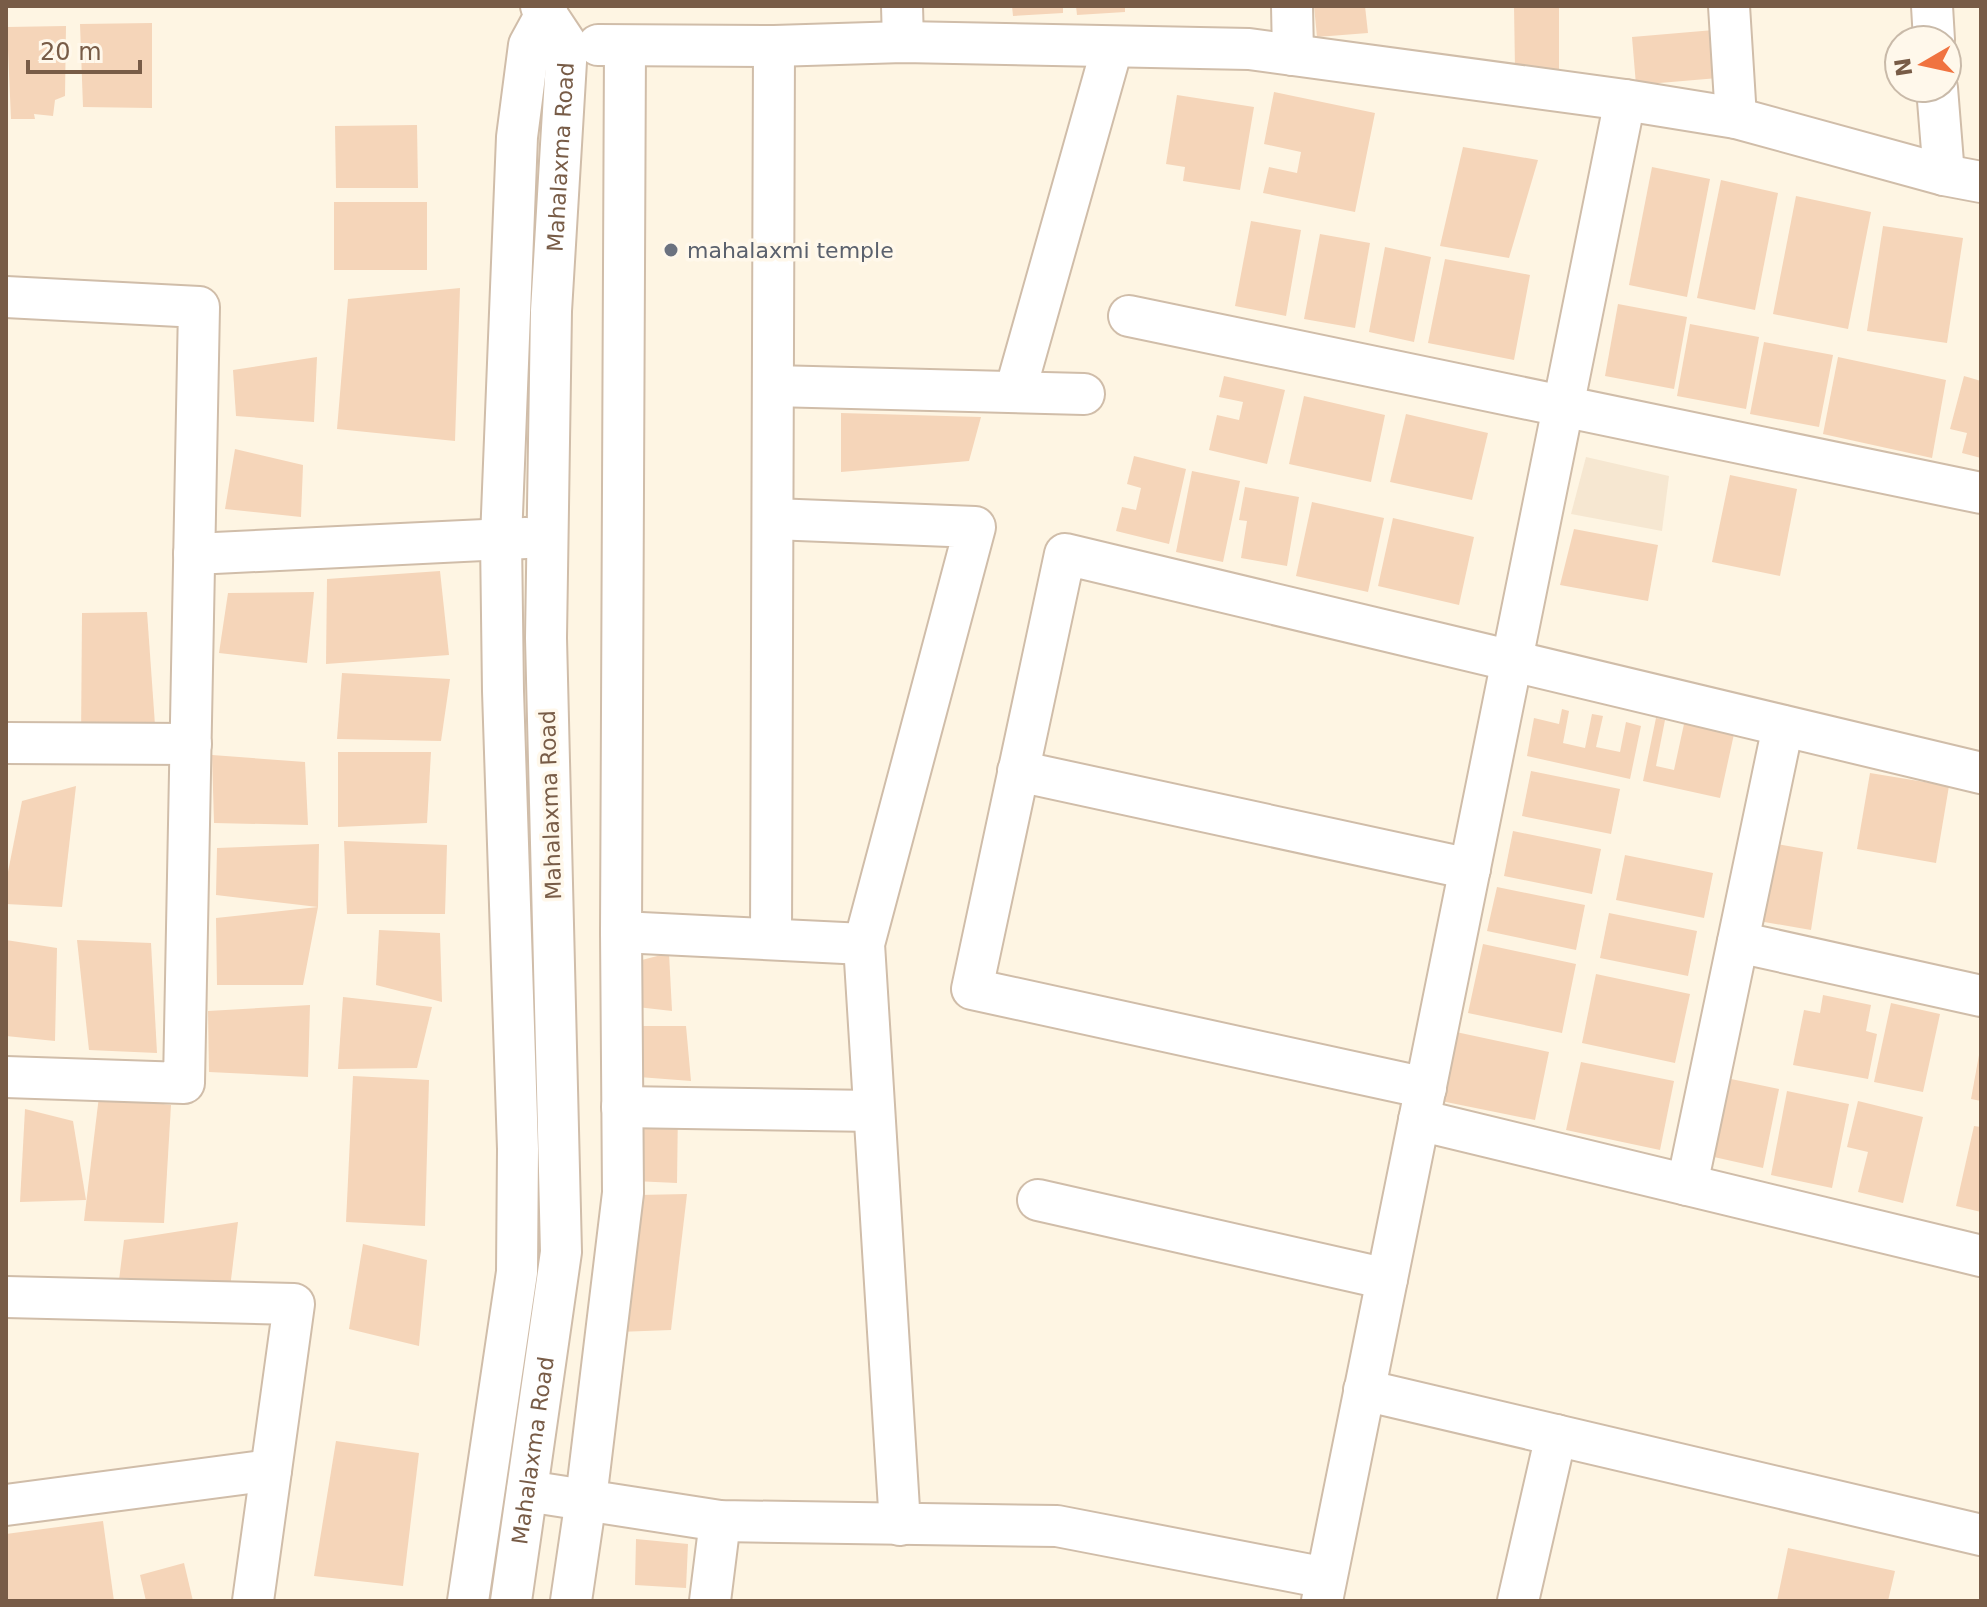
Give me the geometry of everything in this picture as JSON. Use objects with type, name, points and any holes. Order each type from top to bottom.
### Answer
[{"type":"street","points":[[1292,6],[1293,55]]},
{"type":"street","points":[[1729,6],[1736,118]]},
{"type":"street","points":[[546,27],[625,46],[774,46],[903,24],[1112,48],[1249,49],[1736,118],[1962,178]]},
{"type":"street","name":"Mahalaxma Road","points":[[511,1601],[561,1252],[546,638],[551,311],[546,27]]},
{"type":"street","name":"Mahalaxma Road","points":[[468,1601],[517,1272],[518,1149],[501,539],[517,137],[546,27]]},
{"type":"street","points":[[571,1601],[623,1193],[621,932],[625,46]]},
{"type":"street","points":[[771,939],[774,46]]},
{"type":"street","points":[[1015,392],[1112,48]]},
{"type":"street","points":[[527,1491],[720,1521],[1057,1526],[1324,1590],[1625,100]]},
{"type":"street","points":[[1941,104],[1962,178]]},
{"type":"street","points":[[6,297],[199,307],[184,1083],[6,1077]]},
{"type":"street","points":[[1129,316],[1981,493]]},
{"type":"street","points":[[773,386],[1084,394]]},
{"type":"street","points":[[773,519],[975,527],[864,944],[900,1525]]},
{"type":"street","points":[[194,554],[549,537]]},
{"type":"street","points":[[1981,773],[1065,554],[972,989],[1422,1104],[1687,1185],[1981,1256]]},
{"type":"street","points":[[1687,1185],[1783,726]]},
{"type":"street","points":[[6,743],[191,744]]},
{"type":"street","points":[[1018,771],[1470,869]]},
{"type":"street","points":[[621,932],[864,944]]},
{"type":"street","points":[[1738,942],[1981,996]]},
{"type":"street","points":[[622,1107],[874,1111]]},
{"type":"street","points":[[1038,1200],[1387,1279]]},
{"type":"street","points":[[6,1297],[294,1304],[253,1601]]},
{"type":"street","points":[[1364,1390],[1981,1535]]},
{"type":"street","points":[[1518,1601],[1556,1435]]},
{"type":"street","points":[[6,1505],[271,1470]]},
{"type":"street","points":[[710,1601],[720,1521]]},
{"type":"shaded area","points":[[1586,457],[1669,476],[1662,531],[1571,514]]},
{"type":"building","points":[[1012,6],[1063,6],[1063,13],[1013,16]]},
{"type":"building","points":[[1076,6],[1125,6],[1125,12],[1077,15]]},
{"type":"building","points":[[1314,6],[1365,6],[1368,33],[1317,37]]},
{"type":"building","points":[[1514,6],[1559,6],[1559,69],[1515,69]]},
{"type":"building","points":[[152,23],[152,108],[83,107],[80,24]]},
{"type":"building","points":[[66,26],[65,96],[55,100],[53,116],[34,114],[35,119],[11,119],[7,27]]},
{"type":"building","points":[[1714,30],[1718,78],[1636,85],[1632,37]]},
{"type":"building","points":[[1274,92],[1375,113],[1355,212],[1263,193],[1269,167],[1297,173],[1301,152],[1264,144]]},
{"type":"building","points":[[1177,95],[1254,107],[1240,190],[1183,181],[1185,167],[1166,164]]},
{"type":"building","points":[[417,125],[418,188],[336,188],[335,126]]},
{"type":"building","points":[[1463,147],[1538,160],[1509,258],[1440,246]]},
{"type":"building","points":[[1652,167],[1710,179],[1687,297],[1629,285]]},
{"type":"building","points":[[1721,180],[1778,193],[1755,310],[1697,298]]},
{"type":"building","points":[[1796,196],[1871,212],[1848,329],[1773,314]]},
{"type":"building","points":[[334,202],[427,202],[427,270],[334,270]]},
{"type":"building","points":[[1251,221],[1301,230],[1286,316],[1235,306]]},
{"type":"building","points":[[1883,226],[1963,238],[1947,343],[1867,331]]},
{"type":"building","points":[[1320,234],[1370,243],[1355,328],[1304,319]]},
{"type":"building","points":[[1385,247],[1431,257],[1414,342],[1369,332]]},
{"type":"building","points":[[1445,259],[1530,275],[1514,360],[1428,343]]},
{"type":"building","points":[[460,288],[455,441],[337,429],[348,299]]},
{"type":"building","points":[[1618,304],[1687,317],[1674,389],[1605,376]]},
{"type":"building","points":[[1690,324],[1759,337],[1746,409],[1677,396]]},
{"type":"building","points":[[1764,342],[1833,355],[1819,427],[1750,414]]},
{"type":"building","points":[[317,357],[314,422],[236,416],[233,370]]},
{"type":"building","points":[[1838,357],[1946,380],[1932,458],[1823,434]]},
{"type":"building","points":[[1224,376],[1285,390],[1267,464],[1209,450],[1217,415],[1239,420],[1243,402],[1219,397]]},
{"type":"building","points":[[1964,376],[1981,381],[1981,458],[1962,453],[1967,433],[1950,429]]},
{"type":"building","points":[[1304,396],[1385,415],[1371,482],[1289,464]]},
{"type":"building","points":[[841,413],[981,417],[969,461],[841,472]]},
{"type":"building","points":[[1406,414],[1488,433],[1472,500],[1390,482]]},
{"type":"building","points":[[235,449],[303,465],[301,517],[225,509]]},
{"type":"building","points":[[1134,456],[1186,469],[1169,544],[1116,531],[1122,507],[1136,510],[1141,488],[1127,484]]},
{"type":"building","points":[[1192,471],[1240,481],[1223,562],[1176,552]]},
{"type":"building","points":[[1730,475],[1797,489],[1780,576],[1712,562]]},
{"type":"building","points":[[1245,487],[1299,497],[1287,566],[1241,558],[1247,521],[1239,520]]},
{"type":"building","points":[[1312,502],[1384,518],[1368,592],[1296,576]]},
{"type":"building","points":[[1393,518],[1474,537],[1459,605],[1378,586]]},
{"type":"building","points":[[1574,529],[1658,545],[1648,601],[1560,585]]},
{"type":"building","points":[[440,571],[449,655],[326,664],[327,579]]},
{"type":"building","points":[[314,592],[307,663],[219,653],[228,593]]},
{"type":"building","points":[[147,612],[155,725],[81,743],[82,613]]},
{"type":"building","points":[[342,673],[450,679],[441,741],[337,739]]},
{"type":"building","points":[[1562,709],[1569,711],[1563,743],[1585,748],[1592,714],[1603,716],[1596,747],[1620,752],[1626,722],[1641,726],[1630,779],[1527,756],[1534,718],[1559,724]]},
{"type":"building","points":[[1656,718],[1665,720],[1656,766],[1674,770],[1684,724],[1734,734],[1720,798],[1643,781]]},
{"type":"building","points":[[338,752],[431,752],[427,823],[338,827]]},
{"type":"building","points":[[212,755],[305,762],[308,825],[214,823]]},
{"type":"building","points":[[1531,771],[1620,789],[1611,834],[1522,816]]},
{"type":"building","points":[[1870,773],[1949,786],[1936,863],[1857,849]]},
{"type":"building","points":[[76,786],[62,907],[6,904],[6,882],[22,801]]},
{"type":"building","points":[[1513,831],[1601,849],[1592,894],[1504,876]]},
{"type":"building","points":[[344,841],[447,845],[445,914],[347,914]]},
{"type":"building","points":[[1765,842],[1823,852],[1811,930],[1753,920]]},
{"type":"building","points":[[319,844],[318,907],[216,895],[217,848]]},
{"type":"building","points":[[1625,855],[1713,873],[1704,918],[1616,900]]},
{"type":"building","points":[[1497,887],[1585,905],[1576,950],[1487,931]]},
{"type":"building","points":[[318,907],[303,985],[217,985],[216,918]]},
{"type":"building","points":[[1609,913],[1697,931],[1688,976],[1600,958]]},
{"type":"building","points":[[379,930],[440,933],[442,1002],[376,985]]},
{"type":"building","points":[[6,940],[57,948],[55,1041],[6,1036]]},
{"type":"building","points":[[77,940],[151,943],[157,1053],[89,1050]]},
{"type":"building","points":[[1483,944],[1576,964],[1562,1033],[1468,1013]]},
{"type":"building","points":[[669,953],[672,1011],[637,1007],[634,962]]},
{"type":"building","points":[[1596,974],[1690,994],[1675,1063],[1582,1043]]},
{"type":"building","points":[[1823,995],[1871,1005],[1866,1031],[1877,1034],[1868,1079],[1793,1065],[1804,1010],[1820,1013]]},
{"type":"building","points":[[343,997],[432,1007],[417,1068],[338,1069]]},
{"type":"building","points":[[1891,1003],[1940,1014],[1923,1092],[1874,1082]]},
{"type":"building","points":[[310,1005],[308,1077],[209,1072],[208,1011]]},
{"type":"building","points":[[634,1026],[686,1026],[691,1081],[639,1077]]},
{"type":"building","points":[[1456,1032],[1549,1052],[1535,1120],[1441,1101]]},
{"type":"building","points":[[1981,1056],[1981,1101],[1971,1099]]},
{"type":"building","points":[[1581,1062],[1674,1081],[1660,1150],[1566,1130]]},
{"type":"building","points":[[353,1076],[429,1080],[425,1226],[346,1222]]},
{"type":"building","points":[[1731,1079],[1779,1089],[1763,1168],[1714,1157]]},
{"type":"building","points":[[1787,1091],[1849,1104],[1832,1188],[1771,1175]]},
{"type":"building","points":[[99,1096],[171,1105],[164,1223],[84,1221]]},
{"type":"building","points":[[1858,1101],[1923,1117],[1903,1203],[1858,1192],[1868,1152],[1847,1147]]},
{"type":"building","points":[[678,1108],[677,1183],[634,1181],[622,1126]]},
{"type":"building","points":[[25,1109],[73,1121],[86,1200],[20,1202]]},
{"type":"building","points":[[1974,1126],[1981,1127],[1981,1212],[1956,1206]]},
{"type":"building","points":[[687,1194],[671,1330],[618,1332],[638,1195]]},
{"type":"building","points":[[238,1222],[230,1288],[118,1288],[124,1240]]},
{"type":"building","points":[[363,1244],[427,1260],[419,1346],[349,1329]]},
{"type":"building","points":[[336,1441],[419,1453],[403,1586],[314,1576]]},
{"type":"building","points":[[103,1521],[114,1601],[6,1601],[6,1534]]},
{"type":"building","points":[[636,1539],[688,1544],[686,1588],[635,1585]]},
{"type":"building","points":[[1788,1548],[1895,1571],[1888,1601],[1777,1601]]},
{"type":"building","points":[[184,1563],[193,1601],[146,1601],[140,1575]]},
{"type":"place","name":"mahalaxmi temple","points":[[671,250]]}]
